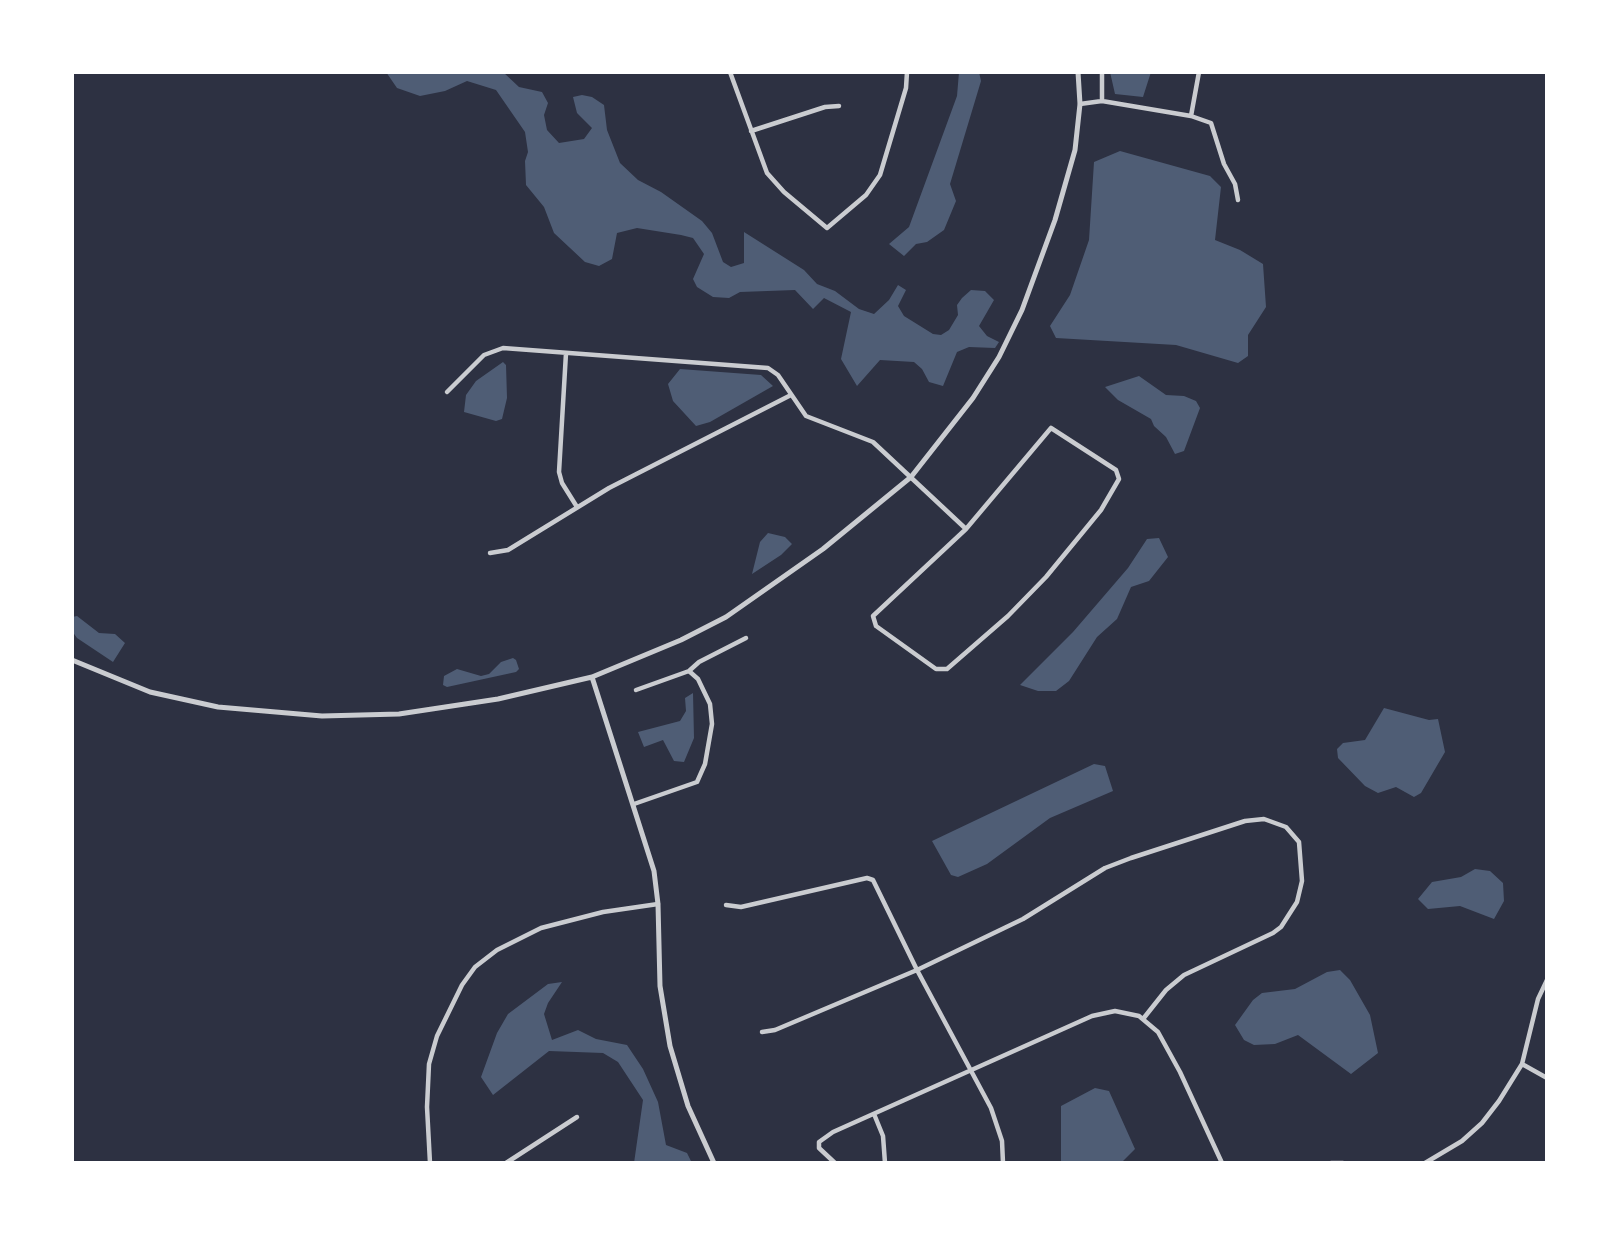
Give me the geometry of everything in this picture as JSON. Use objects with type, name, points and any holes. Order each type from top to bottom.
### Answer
[{"type":"street","points":[[730,72],[767,174],[774,183],[827,228],[866,195],[880,175],[906,88],[907,72]]},
{"type":"street","points":[[72,660],[119,681],[179,699],[245,711],[322,716],[399,714],[542,691],[592,677],[672,644],[726,617],[823,549],[911,477],[973,398],[999,357],[1022,310],[1061,200],[1075,150],[1080,104],[1078,72]]},
{"type":"street","points":[[1102,72],[1102,101]]},
{"type":"street","points":[[1191,116],[1199,72]]},
{"type":"street","points":[[1080,104],[1102,101],[1191,116],[1211,123],[1215,130],[1220,153],[1235,184],[1238,200]]},
{"type":"street","points":[[751,131],[825,107],[839,106]]},
{"type":"street","points":[[447,392],[484,355],[494,350],[761,366],[778,375],[806,416],[873,442],[966,529]]},
{"type":"street","points":[[566,353],[559,472],[562,483],[577,507]]},
{"type":"street","points":[[490,553],[508,550],[609,488],[791,395]]},
{"type":"street","points":[[1051,428],[1116,470],[1119,479],[1101,510],[1046,577],[1008,616],[947,669],[936,669],[876,626],[873,616],[966,529],[1051,428]]},
{"type":"street","points":[[636,690],[689,671],[699,662],[746,638]]},
{"type":"street","points":[[634,804],[697,783],[705,764],[712,724],[710,704],[698,680],[689,671]]},
{"type":"street","points":[[592,677],[649,849],[658,904],[660,986],[670,1046],[688,1106],[714,1163]]},
{"type":"street","points":[[762,1032],[775,1030],[917,970],[1023,919],[1105,868],[1245,821],[1273,821],[1286,826],[1299,843],[1302,881],[1298,902],[1281,927],[1273,933],[1184,975],[1166,990],[1143,1019]]},
{"type":"street","points":[[726,905],[741,907],[867,878],[873,880],[998,1126],[1002,1141],[1003,1163]]},
{"type":"street","points":[[430,1163],[427,1107],[429,1064],[437,1036],[462,985],[476,967],[497,950],[541,928],[603,912],[658,904]]},
{"type":"street","points":[[1425,1163],[1462,1141],[1482,1123],[1522,1064],[1539,999],[1547,980]]},
{"type":"street","points":[[835,1163],[819,1148],[819,1142],[825,1137],[1092,1016],[1115,1011],[1143,1019],[1158,1032],[1222,1163]]},
{"type":"street","points":[[1522,1064],[1547,1078]]},
{"type":"street","points":[[874,1114],[883,1136],[885,1163]]},
{"type":"street","points":[[506,1163],[577,1118]]},
{"type":"street","points":[[1331,1163],[1343,1163]]},
{"type":"water","points":[[386,72],[503,72],[519,87],[542,92],[548,103],[544,115],[547,130],[559,143],[584,139],[592,128],[577,113],[573,97],[582,95],[592,97],[604,105],[607,130],[620,163],[638,180],[661,192],[702,221],[712,233],[723,262],[731,267],[744,263],[744,232],[804,270],[817,284],[835,291],[859,309],[874,314],[889,300],[898,285],[906,290],[898,306],[904,316],[933,334],[941,335],[949,330],[958,315],[957,305],[962,298],[971,290],[985,291],[994,300],[979,326],[987,336],[999,342],[995,348],[969,347],[957,352],[943,386],[929,382],[922,369],[914,362],[880,360],[857,386],[841,359],[851,312],[824,298],[813,309],[795,290],[740,292],[729,298],[713,297],[697,287],[693,279],[704,254],[693,238],[681,235],[637,228],[617,233],[612,259],[599,266],[585,262],[554,233],[544,207],[526,185],[525,161],[528,152],[525,132],[496,90],[467,81],[445,91],[420,96],[397,88]]},
{"type":"water","points":[[959,72],[979,72],[981,81],[950,184],[956,201],[944,230],[927,242],[916,244],[904,256],[889,244],[909,227],[957,96]]},
{"type":"water","points":[[1110,72],[1151,72],[1143,97],[1115,94]]},
{"type":"water","points":[[1120,151],[1210,176],[1221,187],[1215,240],[1240,250],[1263,264],[1266,307],[1248,335],[1248,356],[1238,363],[1176,345],[1056,338],[1050,326],[1070,295],[1089,240],[1094,162]]},
{"type":"water","points":[[503,362],[506,365],[507,398],[502,419],[496,421],[464,412],[466,395],[476,381]]},
{"type":"water","points":[[680,369],[761,375],[773,386],[710,422],[696,426],[673,401],[668,384]]},
{"type":"water","points":[[1139,376],[1166,395],[1184,396],[1196,401],[1200,408],[1184,451],[1175,454],[1166,437],[1154,426],[1151,419],[1118,400],[1105,387]]},
{"type":"water","points":[[768,533],[785,537],[792,544],[781,555],[752,574],[760,542]]},
{"type":"water","points":[[1159,538],[1168,557],[1149,581],[1131,587],[1117,619],[1097,637],[1069,681],[1056,691],[1038,691],[1020,685],[1073,632],[1128,568],[1147,539]]},
{"type":"water","points":[[77,616],[99,633],[115,634],[125,643],[113,662],[77,638],[72,631],[72,617]]},
{"type":"water","points":[[513,658],[519,669],[516,672],[447,687],[443,685],[444,676],[457,669],[481,676],[489,674],[501,662]]},
{"type":"water","points":[[693,693],[694,738],[684,762],[674,761],[663,740],[644,747],[638,732],[680,721],[686,711],[685,698]]},
{"type":"water","points":[[1384,708],[1429,720],[1438,719],[1445,752],[1421,793],[1414,797],[1396,787],[1378,793],[1365,786],[1338,758],[1337,749],[1343,743],[1365,740]]},
{"type":"water","points":[[1094,764],[1105,766],[1113,791],[1050,818],[987,864],[958,877],[951,875],[932,841]]},
{"type":"water","points":[[1475,869],[1490,871],[1503,883],[1504,901],[1494,919],[1460,906],[1428,909],[1418,899],[1432,882],[1461,877]]},
{"type":"water","points":[[1340,970],[1350,980],[1370,1015],[1378,1053],[1351,1074],[1298,1035],[1275,1044],[1254,1045],[1244,1040],[1235,1025],[1253,1000],[1262,993],[1295,989],[1327,972]]},
{"type":"water","points":[[562,982],[548,1003],[544,1014],[552,1040],[578,1030],[596,1039],[627,1045],[643,1069],[658,1102],[666,1145],[687,1153],[692,1163],[634,1163],[643,1100],[618,1062],[603,1053],[549,1051],[493,1095],[481,1077],[497,1033],[508,1014],[548,984]]},
{"type":"water","points":[[1095,1088],[1109,1091],[1135,1149],[1121,1163],[1061,1163],[1061,1106]]}]
